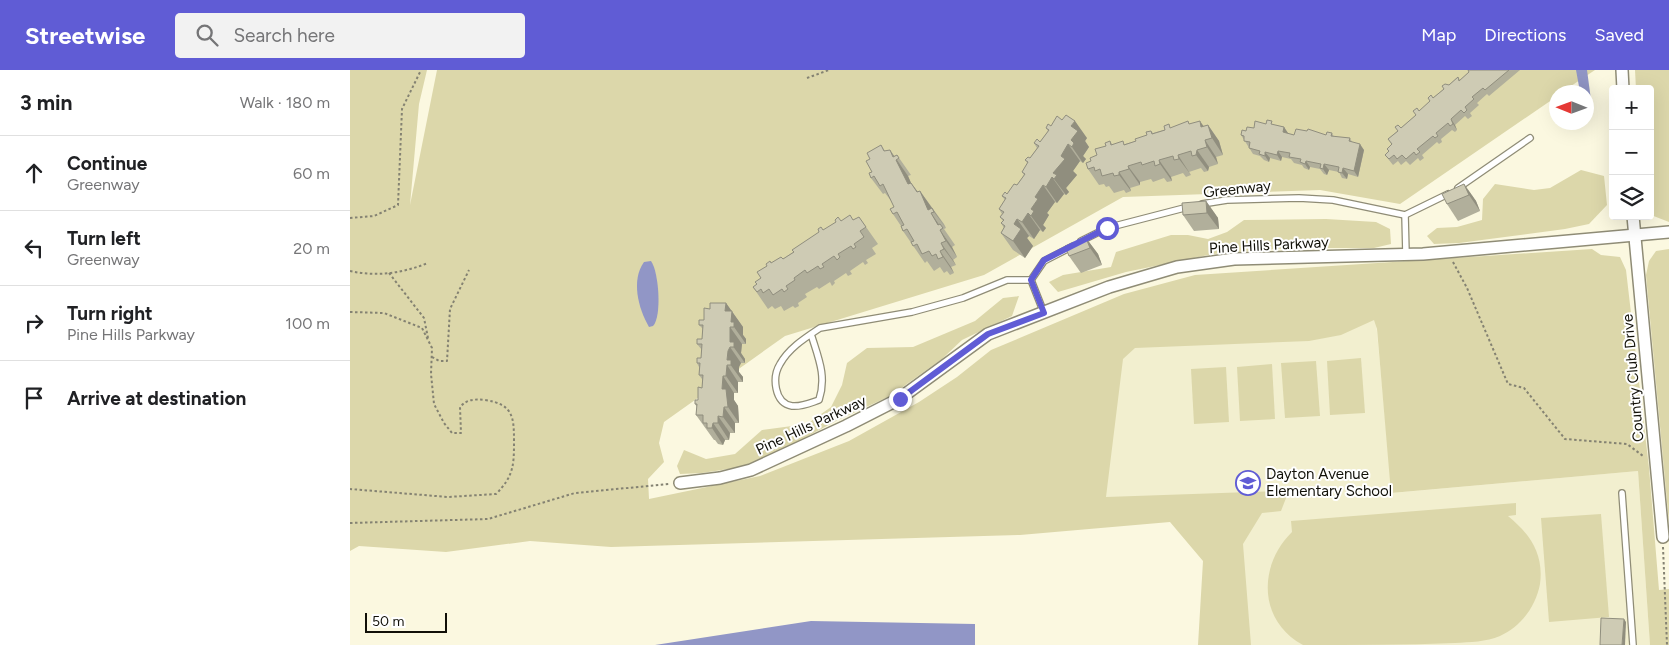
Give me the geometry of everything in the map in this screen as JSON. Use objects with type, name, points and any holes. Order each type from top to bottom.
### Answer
[{"type":"street","points":[[1622,70],[1623,85]]},
{"type":"street","name":"Country Club Drive","points":[[1633,220],[1656,464],[1666,537]]},
{"type":"street","name":"Pine Hills Parkway","points":[[680,483],[720,478],[750,470],[900,399],[988,334],[1109,287],[1177,268],[1234,259],[1406,254],[1669,232]]},
{"type":"lane","points":[[1406,254],[1405,215],[1452,193],[1530,138]]},
{"type":"lane","name":"Greenway","points":[[1031,280],[1044,260],[1107,228],[1165,211],[1226,200],[1272,197],[1333,200],[1405,215]]},
{"type":"lane","points":[[811,334],[823,374],[823,387],[819,400],[804,405],[790,406],[780,398],[775,384],[778,365],[791,350],[811,334],[820,328],[912,312],[963,298],[1007,280],[1031,280],[1044,313]]},
{"type":"lane","points":[[1622,493],[1633,645]]},
{"type":"path","points":[[350,218],[374,216],[398,205],[402,109],[421,70]]},
{"type":"path","points":[[807,78],[829,70]]},
{"type":"path","points":[[1447,251],[1468,288],[1508,384],[1524,388],[1565,439],[1626,444],[1656,464]]},
{"type":"path","points":[[350,271],[405,272],[428,263]]},
{"type":"path","points":[[432,357],[439,361],[447,361],[450,309],[469,270]]},
{"type":"path","points":[[389,273],[424,318],[429,341]]},
{"type":"path","points":[[350,312],[384,314],[422,328],[432,348],[434,404],[444,423],[452,433],[460,433],[460,407],[464,402],[475,399],[496,402],[508,409],[515,421],[514,465],[506,484],[496,494],[448,497],[350,489]]},
{"type":"path","points":[[350,523],[488,519],[575,493],[680,483]]},
{"type":"path","points":[[1666,537],[1667,645]]},
{"type":"shaded area","points":[[350,70],[427,70],[419,104],[410,205],[437,70],[1595,70],[1572,85],[1549,85],[1549,102],[1400,204],[1320,190],[1123,197],[984,275],[785,336],[664,422],[659,443],[664,462],[648,479],[649,499],[760,476],[849,441],[919,402],[957,377],[991,350],[1124,294],[1195,275],[1592,249],[1601,255],[1620,257],[1626,270],[1649,468],[1659,590],[1669,589],[1669,645],[1650,645],[1638,471],[1391,493],[1377,329],[1374,320],[1341,335],[1309,341],[1135,348],[1123,359],[1106,497],[1280,491],[1288,493],[1281,511],[1262,513],[1243,544],[1251,645],[1198,645],[1203,561],[1170,522],[1020,535],[611,547],[530,541],[446,552],[359,546],[350,551]]},
{"type":"shaded area","points":[[1635,70],[1669,70],[1669,222],[1654,216],[1654,85],[1636,85]]},
{"type":"shaded area","points":[[1581,170],[1604,176],[1607,205],[1589,224],[1459,243],[1434,244],[1427,236],[1437,228],[1457,227],[1482,220],[1483,199],[1495,184],[1534,190],[1550,188]]},
{"type":"shaded area","points":[[1326,219],[1376,222],[1390,229],[1391,244],[1374,248],[1289,248],[1213,254],[1126,272],[1058,292],[1049,282],[1063,275],[1111,267],[1116,252],[1171,235],[1188,235],[1208,239],[1227,232],[1244,220]]},
{"type":"shaded area","points":[[1669,249],[1669,523],[1646,275],[1649,261],[1656,251]]},
{"type":"shaded area","points":[[1019,296],[1012,316],[962,340],[942,359],[890,396],[836,421],[754,465],[702,473],[680,474],[677,466],[684,450],[706,459],[735,454],[762,430],[807,424],[831,407],[842,385],[847,363],[867,348],[913,347],[975,321],[1003,298]]},
{"type":"shaded area","name":"Dayton Avenue Elementary School","points":[[1375,311],[1392,493],[1638,471],[1650,645],[1250,645],[1239,504],[1102,507],[1123,333]]},
{"type":"shaded area","points":[[1361,358],[1365,413],[1330,415],[1327,361]]},
{"type":"shaded area","points":[[1316,361],[1320,416],[1285,418],[1281,363]]},
{"type":"shaded area","points":[[1272,364],[1275,419],[1240,421],[1237,367]]},
{"type":"shaded area","points":[[1226,367],[1229,422],[1194,424],[1191,369]]},
{"type":"shaded area","points":[[1516,503],[1516,515],[1508,516],[1523,530],[1534,546],[1540,563],[1540,584],[1535,600],[1526,615],[1515,627],[1500,636],[1484,641],[1455,643],[1303,645],[1288,635],[1278,622],[1271,607],[1268,592],[1269,576],[1273,560],[1281,545],[1292,532],[1291,521]]},
{"type":"shaded area","points":[[1601,514],[1609,617],[1549,622],[1541,518]]},
{"type":"water","points":[[1576,70],[1587,70],[1589,85],[1579,85]]},
{"type":"water","points":[[651,261],[658,284],[658,314],[653,326],[649,327],[639,303],[637,285],[640,269],[644,262]]},
{"type":"water","points":[[811,621],[975,624],[975,645],[655,645]]},
{"type":"building","points":[[1468,70],[1509,70],[1485,90],[1483,88],[1472,97],[1474,99],[1465,107],[1467,110],[1464,113],[1461,110],[1451,119],[1453,124],[1450,126],[1448,123],[1436,133],[1438,136],[1435,138],[1433,136],[1417,149],[1420,152],[1416,155],[1414,152],[1406,159],[1402,155],[1397,159],[1394,155],[1389,159],[1385,155],[1389,151],[1387,149],[1392,144],[1388,139],[1398,131],[1395,127],[1398,125],[1401,128],[1416,115],[1413,111],[1417,108],[1419,111],[1430,101],[1428,98],[1431,95],[1433,98],[1444,89],[1442,86],[1445,84],[1449,85],[1458,77],[1459,81],[1469,72]]},
{"type":"building","points":[[1066,115],[1075,121],[1071,126],[1078,131],[1071,140],[1074,143],[1072,147],[1068,144],[1061,156],[1065,159],[1053,173],[1057,175],[1054,179],[1052,177],[1046,187],[1043,185],[1035,197],[1038,199],[1031,209],[1034,211],[1031,216],[1028,213],[1022,222],[1017,219],[1014,224],[1021,229],[1013,241],[1001,233],[1005,226],[1001,223],[1004,220],[1000,217],[1004,212],[999,209],[1006,198],[1002,196],[1005,192],[1007,194],[1014,184],[1017,185],[1025,174],[1022,172],[1028,162],[1025,160],[1028,157],[1030,158],[1039,146],[1034,143],[1037,139],[1040,142],[1049,130],[1046,128],[1048,124],[1051,126],[1057,116],[1062,120]]},
{"type":"building","points":[[1267,120],[1272,121],[1271,124],[1284,127],[1283,132],[1294,135],[1296,129],[1307,131],[1308,129],[1326,135],[1327,132],[1332,133],[1331,136],[1350,138],[1349,141],[1360,144],[1354,171],[1343,168],[1342,173],[1338,172],[1339,167],[1324,164],[1323,169],[1320,168],[1321,164],[1306,161],[1305,164],[1300,162],[1301,159],[1289,157],[1290,153],[1278,151],[1277,155],[1265,152],[1265,156],[1259,154],[1260,151],[1249,148],[1250,142],[1244,141],[1244,136],[1241,135],[1242,130],[1246,131],[1247,127],[1254,128],[1255,121],[1266,124]]},
{"type":"building","points":[[1188,121],[1189,124],[1200,121],[1201,127],[1208,125],[1212,138],[1205,140],[1207,147],[1197,150],[1196,155],[1192,156],[1191,151],[1178,155],[1179,159],[1174,160],[1173,156],[1159,160],[1160,164],[1155,166],[1154,161],[1142,165],[1141,162],[1128,166],[1129,169],[1119,172],[1119,175],[1114,176],[1113,173],[1102,176],[1100,169],[1095,171],[1094,167],[1088,169],[1086,163],[1091,161],[1090,158],[1097,155],[1095,149],[1106,146],[1105,143],[1110,141],[1111,145],[1123,141],[1124,145],[1147,135],[1146,132],[1151,131],[1152,134],[1165,130],[1164,126],[1169,124],[1170,128]]},
{"type":"building","points":[[881,145],[884,151],[890,150],[893,157],[897,155],[899,158],[896,160],[908,184],[911,183],[917,192],[920,191],[928,210],[932,208],[934,212],[931,213],[938,225],[940,224],[943,228],[940,230],[946,241],[941,243],[944,249],[940,251],[943,257],[938,259],[936,254],[932,256],[929,251],[922,254],[917,244],[913,246],[911,242],[914,241],[907,229],[903,231],[901,226],[904,225],[897,212],[893,214],[890,209],[894,207],[883,184],[880,186],[874,176],[871,178],[869,173],[872,172],[866,161],[870,159],[867,153]]},
{"type":"building","points":[[1464,184],[1469,195],[1447,204],[1442,194]]},
{"type":"building","points":[[1206,201],[1207,213],[1183,215],[1182,203]]},
{"type":"building","points":[[850,215],[853,220],[859,217],[866,227],[860,231],[864,237],[854,244],[856,247],[853,249],[851,246],[838,254],[840,257],[837,260],[834,256],[822,264],[824,267],[820,269],[818,266],[807,273],[805,270],[786,286],[788,289],[784,292],[782,289],[773,295],[769,289],[763,293],[761,289],[757,292],[753,287],[757,284],[755,282],[761,278],[757,272],[767,266],[766,264],[770,261],[771,263],[781,257],[783,259],[794,252],[792,250],[819,232],[818,229],[821,227],[823,230],[836,222],[835,220],[838,217],[841,221]]},
{"type":"building","points":[[1086,238],[1090,248],[1069,256],[1065,246]]},
{"type":"building","points":[[710,303],[726,303],[725,311],[732,311],[731,322],[734,322],[734,327],[730,327],[730,342],[734,342],[734,347],[730,347],[728,351],[727,360],[731,360],[731,365],[727,365],[726,376],[723,376],[722,389],[726,389],[728,407],[724,407],[723,417],[718,416],[718,423],[713,423],[712,428],[707,428],[707,423],[703,423],[703,415],[696,415],[697,404],[695,404],[695,400],[698,400],[698,387],[702,388],[703,375],[699,375],[700,363],[697,363],[697,358],[701,358],[702,344],[697,344],[697,339],[702,339],[703,325],[699,325],[699,320],[704,320],[704,308],[710,309]]},
{"type":"building","points":[[1601,618],[1624,619],[1622,645],[1600,645]]},
{"type":"place","name":"Dayton Avenue Elementary School","points":[[1248,483]]},
{"type":"route","points":[[900,399],[988,334],[1044,313],[1031,280],[1044,260],[1107,228]]}]
